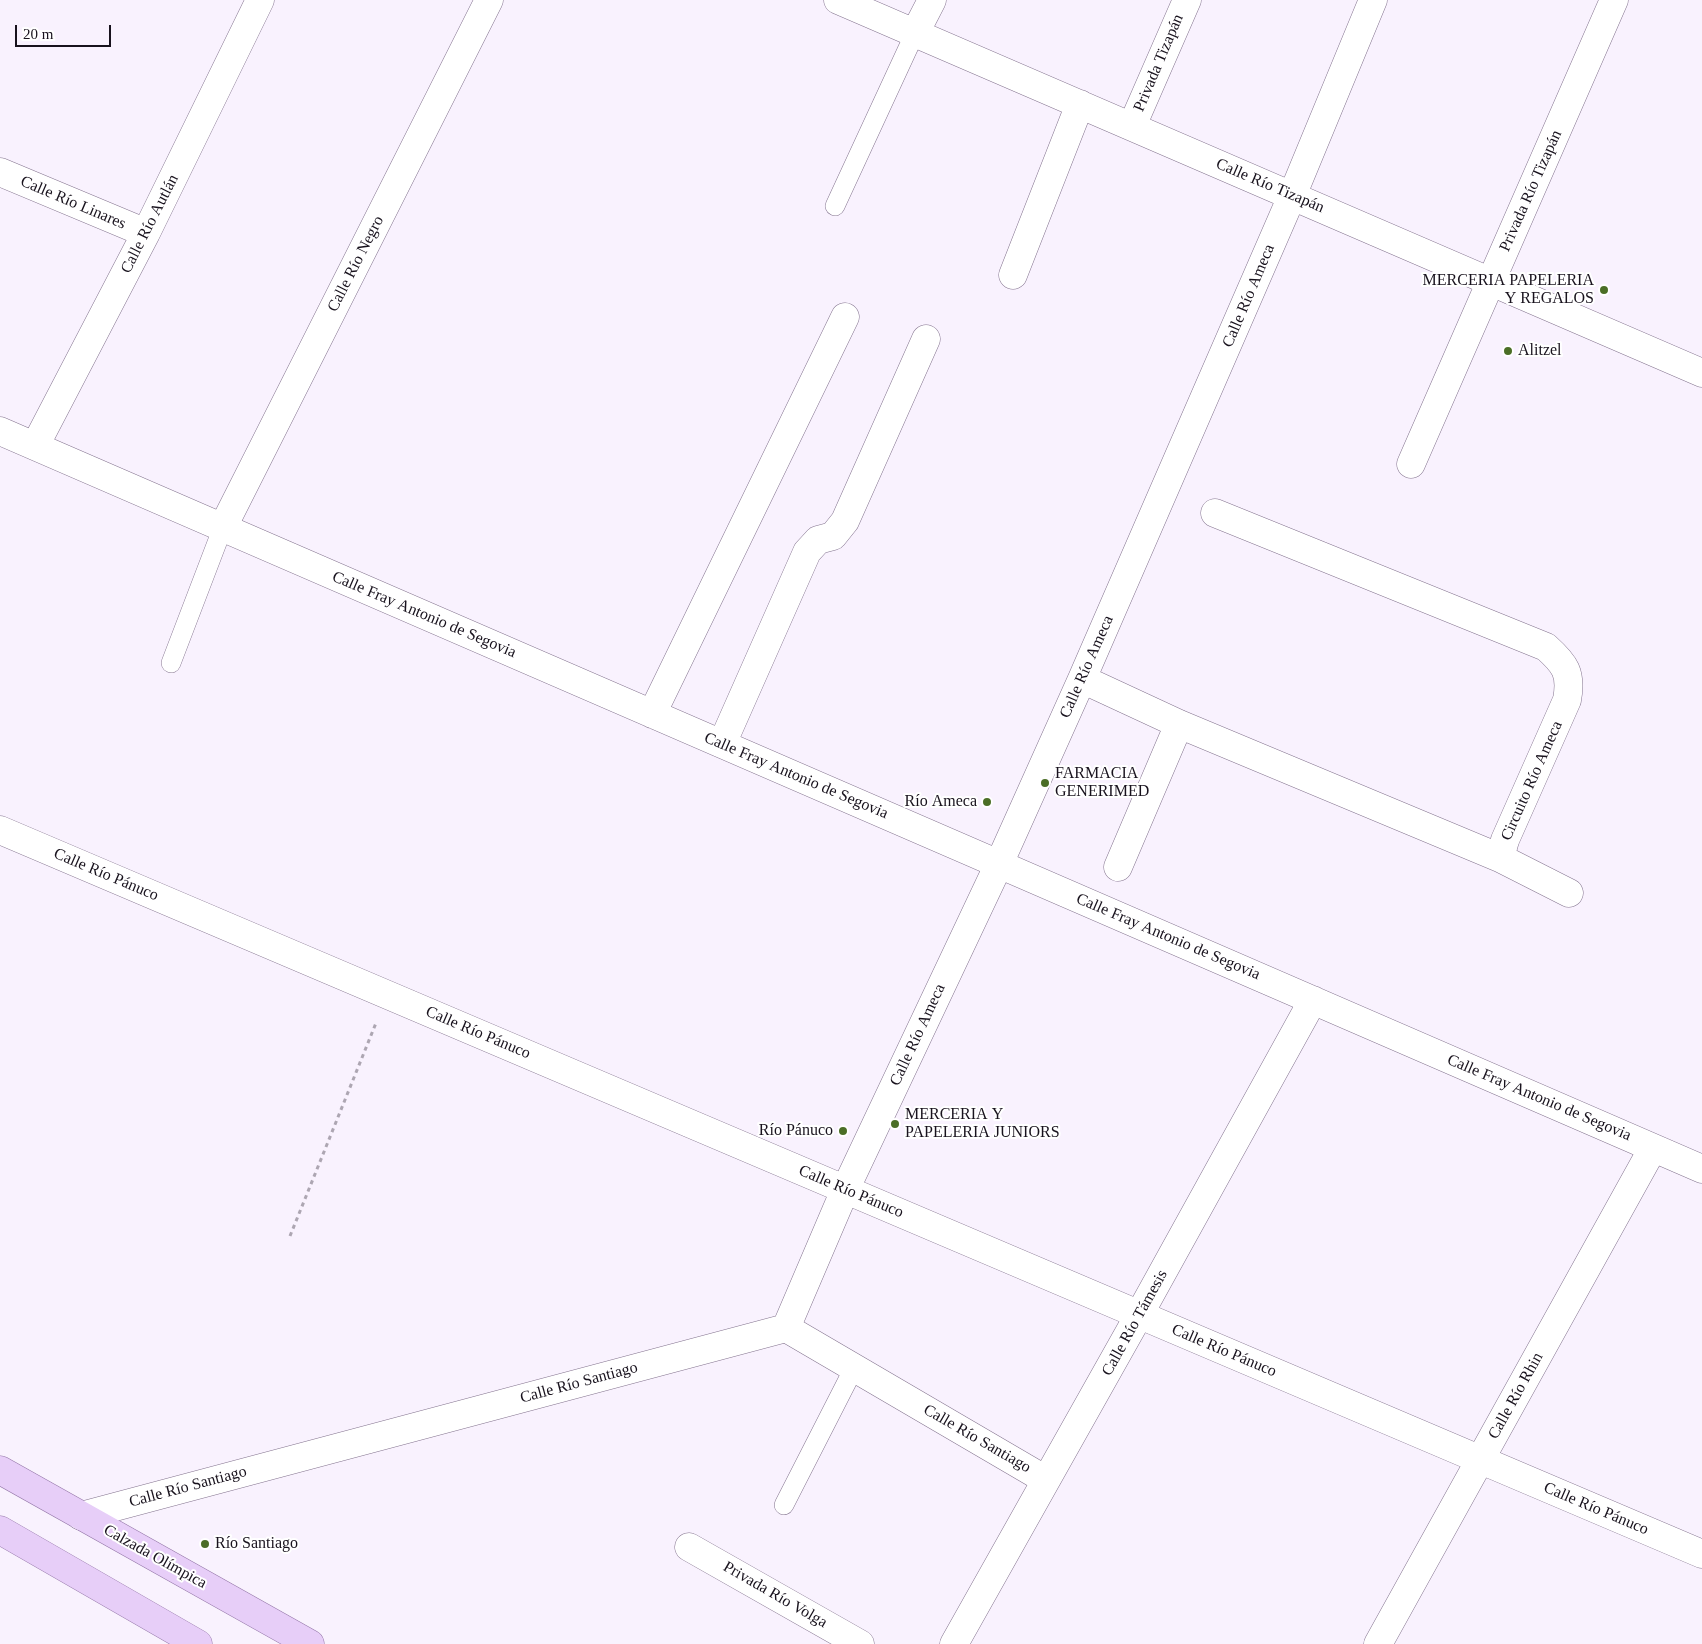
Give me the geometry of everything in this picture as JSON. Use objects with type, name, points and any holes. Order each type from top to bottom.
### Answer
[{"type":"main road","name":"Calzada Olímpica","points":[[0,1470],[310,1644]]},
{"type":"main road","points":[[0,1530],[191,1642]]},
{"type":"street","name":"Calle Río Negro","points":[[223,527],[489,0]]},
{"type":"street","name":"Calle Río Tizapán","points":[[838,0],[1702,373]]},
{"type":"street","points":[[915,33],[932,0]]},
{"type":"street","name":"Privada Tizapán","points":[[1132,126],[1187,0]]},
{"type":"street","name":"Calle Río Ameca","points":[[786,1328],[845,1190],[999,864],[1082,679],[1292,196],[1373,0]]},
{"type":"street","name":"Privada Río Tizapán","points":[[1411,464],[1614,0]]},
{"type":"street","name":"Calle Río Autlán","points":[[35,446],[146,233],[254,2]]},
{"type":"street","points":[[1013,275],[1080,104]]},
{"type":"street","name":"Calle Río Linares","points":[[0,172],[146,233]]},
{"type":"street","points":[[652,714],[845,317]]},
{"type":"street","points":[[722,744],[807,552],[818,540],[833,536],[845,521],[926,339]]},
{"type":"street","name":"Calle Fray Antonio de Segovia","points":[[0,430],[1702,1168]]},
{"type":"street","name":"Circuito Río Ameca","points":[[1082,679],[1179,724],[1500,858],[1505,840],[1567,700],[1570,687],[1568,672],[1558,658],[1546,647],[1215,514]]},
{"type":"street","points":[[1118,867],[1179,724]]},
{"type":"street","name":"Calle Río Pánuco","points":[[0,830],[1702,1554]]},
{"type":"street","points":[[1500,858],[1569,893]]},
{"type":"street","name":"Calle Río Támesis","points":[[954,1644],[1314,1000]]},
{"type":"street","name":"Calle Río Rhin","points":[[1378,1644],[1653,1148]]},
{"type":"street","name":"Calle Río Santiago","points":[[81,1516],[786,1328],[1046,1480]]},
{"type":"street","name":"Privada Río Volga","points":[[689,1546],[860,1644]]},
{"type":"lane","points":[[835,206],[915,33]]},
{"type":"lane","points":[[171,662],[223,527]]},
{"type":"lane","points":[[784,1505],[854,1368]]},
{"type":"path","points":[[290,1236],[387,994]]},
{"type":"place","name":"MERCERIA PAPELERIA Y REGALOS","points":[[1604,290]]},
{"type":"place","name":"Alitzel","points":[[1508,351]]},
{"type":"place","name":"FARMACIA GENERIMED","points":[[1045,783]]},
{"type":"place","name":"Río Ameca","points":[[987,802]]},
{"type":"place","name":"MERCERIA Y PAPELERIA JUNIORS","points":[[895,1124]]},
{"type":"place","name":"Río Pánuco","points":[[843,1131]]},
{"type":"place","name":"Río Santiago","points":[[205,1544]]}]
